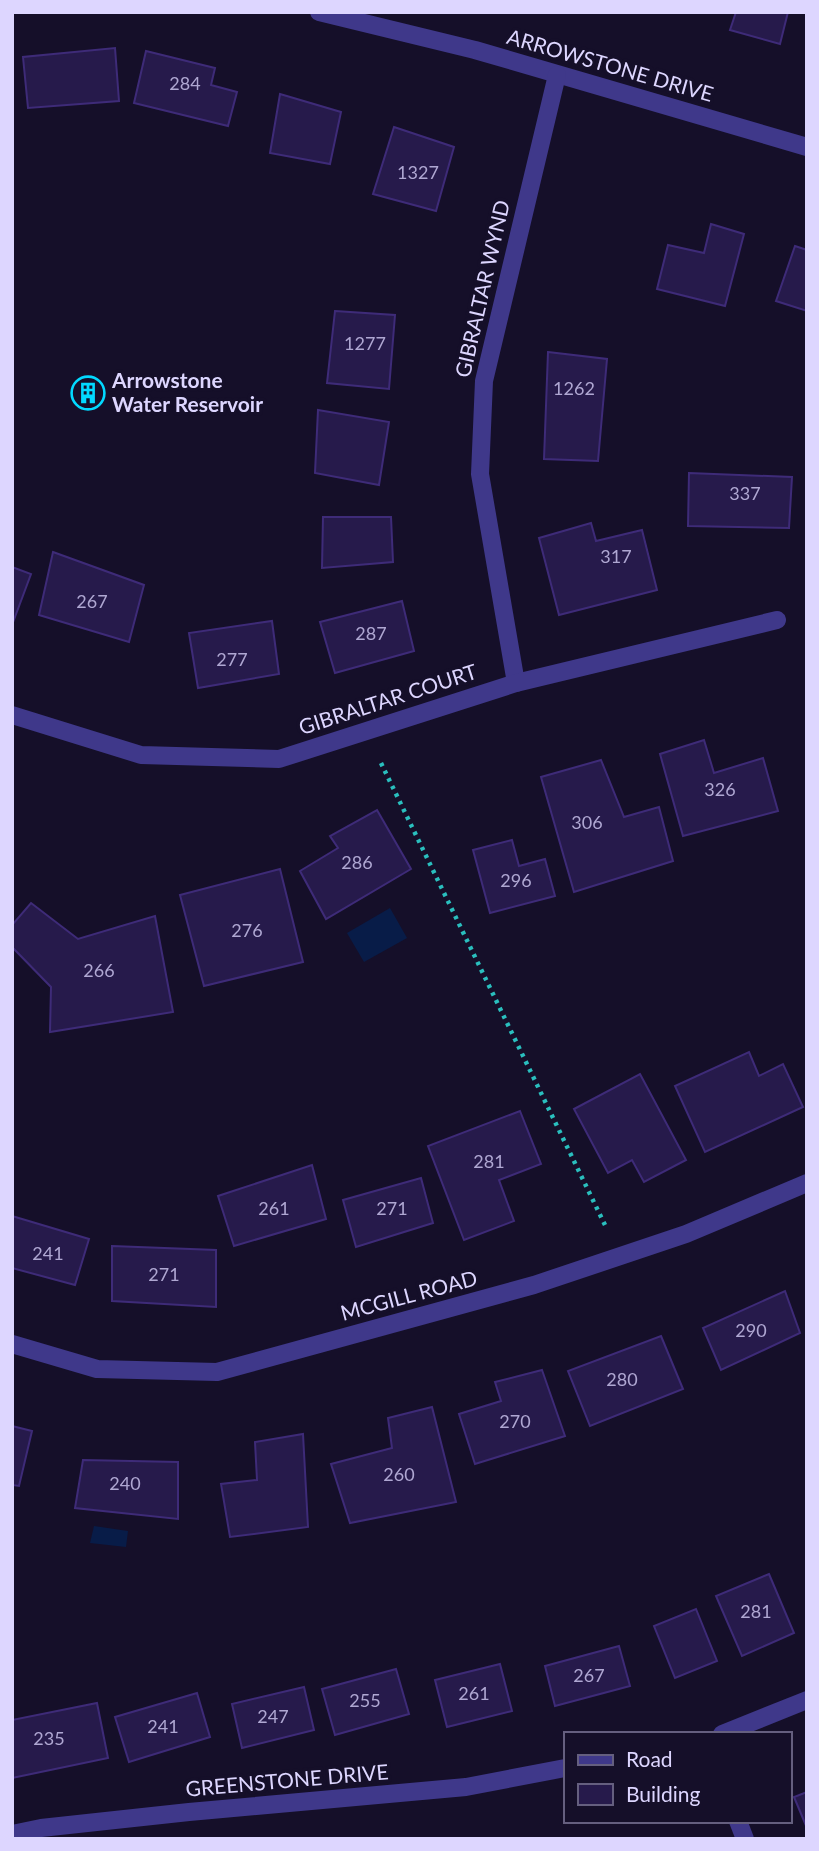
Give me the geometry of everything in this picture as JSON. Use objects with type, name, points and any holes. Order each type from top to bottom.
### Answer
[{"type":"street","name":"ARROWSTONE DRIVE","points":[[319,12],[475,50],[807,147]]},
{"type":"street","name":"GIBRALTAR WYND","points":[[516,683],[480,474],[484,381],[557,75]]},
{"type":"street","name":"GIBRALTAR COURT","points":[[12,715],[141,755],[279,759],[516,683],[777,620]]},
{"type":"street","name":"MCGILL ROAD","points":[[12,1344],[97,1369],[217,1372],[534,1285],[685,1234],[807,1183]]},
{"type":"street","points":[[727,1732],[807,1700]]},
{"type":"street","name":"GREENSTONE DRIVE","points":[[12,1834],[41,1828],[189,1812],[466,1787],[564,1768]]},
{"type":"path","points":[[381,763],[605,1225]]},
{"type":"water","points":[[390,908],[407,938],[364,962],[347,933]]},
{"type":"water","points":[[94,1526],[128,1531],[126,1547],[90,1543]]},
{"type":"building","points":[[736,12],[788,12],[780,44],[730,30]]},
{"type":"building","points":[[115,48],[119,101],[28,108],[23,57]]},
{"type":"building","points":[[146,51],[215,68],[211,85],[237,92],[228,126],[134,103]]},
{"type":"building","points":[[280,94],[341,112],[330,164],[270,153]]},
{"type":"building","points":[[394,127],[454,147],[436,211],[373,194]]},
{"type":"building","points":[[711,224],[744,234],[725,306],[657,289],[668,245],[704,253]]},
{"type":"building","points":[[795,246],[807,250],[807,311],[776,301]]},
{"type":"building","points":[[335,311],[395,315],[389,389],[327,383]]},
{"type":"building","points":[[548,352],[607,359],[598,461],[544,459]]},
{"type":"building","name":"Arrowstone Water Reservoir","points":[[85,380],[98,383],[94,399],[81,396]]},
{"type":"building","points":[[318,410],[389,422],[379,485],[315,473]]},
{"type":"building","points":[[689,473],[792,477],[789,528],[688,526]]},
{"type":"building","points":[[323,517],[391,517],[393,562],[322,568]]},
{"type":"building","points":[[591,523],[596,541],[642,530],[657,590],[559,615],[539,538]]},
{"type":"building","points":[[53,552],[144,585],[129,642],[39,615]]},
{"type":"building","points":[[12,567],[31,574],[12,625]]},
{"type":"building","points":[[402,601],[414,651],[335,673],[320,622]]},
{"type":"building","points":[[272,621],[279,674],[198,688],[189,633]]},
{"type":"building","points":[[704,740],[714,773],[763,758],[778,811],[683,836],[660,754]]},
{"type":"building","points":[[601,760],[624,817],[659,807],[673,861],[574,892],[541,777]]},
{"type":"building","points":[[377,810],[411,869],[326,919],[300,871],[338,848],[330,836]]},
{"type":"building","points":[[512,840],[519,866],[545,859],[555,896],[490,913],[473,850]]},
{"type":"building","points":[[280,869],[303,962],[204,986],[180,895]]},
{"type":"building","points":[[31,903],[78,939],[155,916],[173,1012],[50,1032],[51,987],[12,947],[12,925]]},
{"type":"building","points":[[749,1052],[759,1076],[783,1064],[803,1107],[705,1152],[675,1086]]},
{"type":"building","points":[[640,1074],[686,1160],[644,1182],[632,1160],[608,1173],[574,1109]]},
{"type":"building","points":[[520,1111],[541,1164],[499,1180],[514,1221],[464,1240],[428,1146]]},
{"type":"building","points":[[312,1165],[326,1219],[234,1246],[218,1196]]},
{"type":"building","points":[[421,1178],[433,1223],[356,1247],[343,1200]]},
{"type":"building","points":[[12,1216],[89,1239],[75,1285],[12,1268]]},
{"type":"building","points":[[112,1246],[216,1250],[216,1307],[112,1301]]},
{"type":"building","points":[[785,1291],[800,1333],[721,1370],[703,1328]]},
{"type":"building","points":[[661,1336],[683,1389],[590,1426],[568,1371]]},
{"type":"building","points":[[542,1370],[565,1436],[475,1464],[459,1414],[501,1401],[495,1382]]},
{"type":"building","points":[[432,1407],[456,1502],[350,1523],[331,1464],[392,1448],[388,1418]]},
{"type":"building","points":[[12,1426],[32,1431],[19,1486],[12,1485]]},
{"type":"building","points":[[303,1434],[308,1527],[230,1537],[221,1484],[257,1480],[255,1442]]},
{"type":"building","points":[[83,1460],[178,1462],[178,1519],[75,1508]]},
{"type":"building","points":[[769,1574],[794,1633],[742,1656],[716,1596]]},
{"type":"building","points":[[696,1609],[717,1661],[675,1678],[654,1626]]},
{"type":"building","points":[[619,1646],[630,1686],[555,1706],[545,1666]]},
{"type":"building","points":[[500,1664],[512,1711],[447,1727],[435,1680]]},
{"type":"building","points":[[396,1669],[409,1714],[335,1735],[322,1689]]},
{"type":"building","points":[[304,1687],[314,1730],[242,1748],[232,1704]]},
{"type":"building","points":[[197,1693],[210,1737],[129,1762],[115,1717]]},
{"type":"building","points":[[97,1703],[108,1758],[12,1778],[12,1720]]},
{"type":"building","points":[[807,1792],[807,1828],[794,1797]]},
{"type":"place","name":"Arrowstone Water Reservoir","points":[[88,393]]}]
